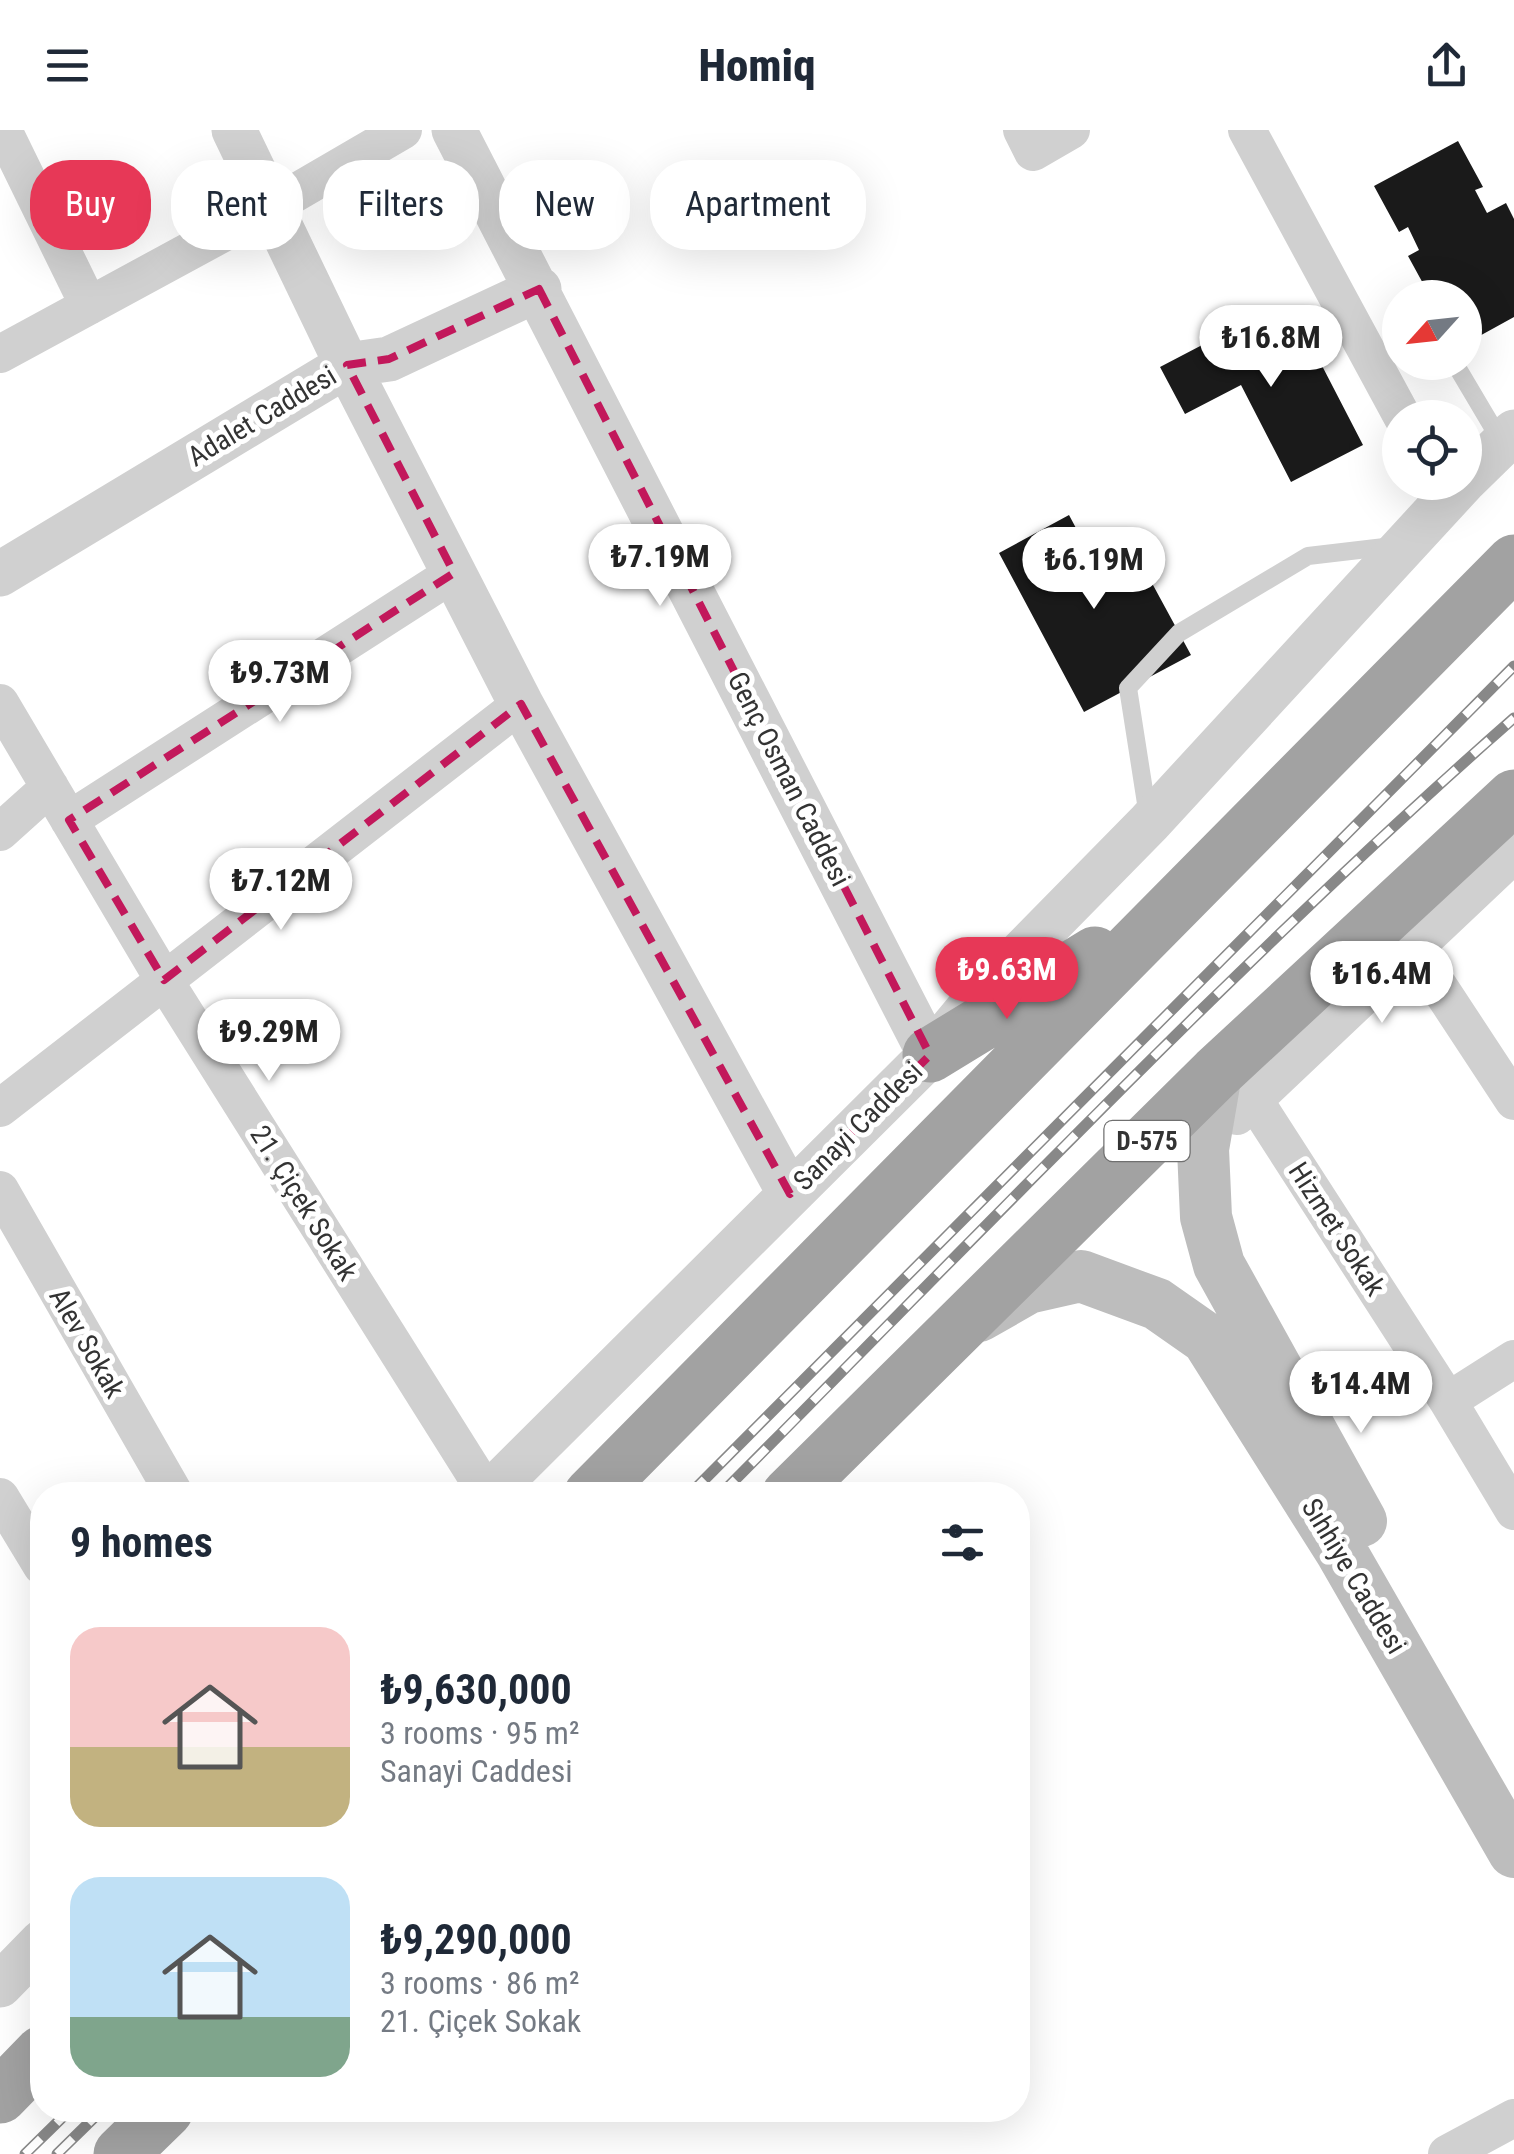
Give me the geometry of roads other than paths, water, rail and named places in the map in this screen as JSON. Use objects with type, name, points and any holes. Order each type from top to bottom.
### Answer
[{"type":"highway","points":[[604,1482],[1514,562]]},
{"type":"highway","name":"D-575","points":[[802,1482],[956,1330],[1235,1087],[1514,797]]},
{"type":"highway","points":[[930,1055],[1166,910]]},
{"type":"highway","points":[[0,2096],[30,2065]]},
{"type":"highway","points":[[121,2154],[154,2122]]},
{"type":"main road","name":"Sıhhiye Caddesi","points":[[1235,1087],[1203,1149],[1206,1216],[1219,1265],[1514,1792]]},
{"type":"main road","name":"Sıhhiye Caddesi","points":[[956,1330],[1028,1288],[1081,1276],[1157,1304],[1207,1339],[1342,1553],[1514,1852]]},
{"type":"street","points":[[3,130],[89,306]]},
{"type":"street","points":[[234,130],[248,160]]},
{"type":"street","points":[[303,188],[403,130]]},
{"type":"street","name":"Genç Osman Caddesi","points":[[454,130],[930,1055]]},
{"type":"street","points":[[1028,141],[1070,130]]},
{"type":"street","points":[[1247,130],[1393,400]]},
{"type":"street","points":[[0,354],[192,250]]},
{"type":"street","points":[[292,250],[520,704],[790,1194]]},
{"type":"street","name":"Adalet Caddesi","points":[[0,574],[347,365],[389,359],[539,289]]},
{"type":"street","name":"Sanayi Caddesi","points":[[1482,461],[1508,438]]},
{"type":"street","name":"Sanayi Caddesi","points":[[501,1482],[930,1055],[978,998],[1149,823],[1441,500]]},
{"type":"street","points":[[0,832],[59,804],[454,573]]},
{"type":"street","name":"21. Çiçek Sokak","points":[[0,703],[164,980],[480,1482]]},
{"type":"street","points":[[0,1108],[520,704]]},
{"type":"street","points":[[1235,1087],[1414,949],[1514,854]]},
{"type":"street","points":[[1414,949],[1514,1101]]},
{"type":"street","name":"Hizmet Sokak","points":[[1235,1087],[1448,1401],[1514,1511]]},
{"type":"street","name":"Alev Sokak","points":[[0,1190],[168,1482]]},
{"type":"street","points":[[1448,1401],[1514,1359]]},
{"type":"street","points":[[0,1497],[30,1546]]},
{"type":"street","points":[[0,1985],[30,1954]]},
{"type":"street","points":[[1447,2154],[1514,2118]]},
{"type":"lane","points":[[1467,380],[1508,438]]},
{"type":"lane","points":[[1149,823],[1128,688],[1179,633],[1308,556],[1403,545]]},
{"type":"railway","points":[[702,1482],[1514,666]]},
{"type":"railway","points":[[733,1482],[1209,1002],[1514,718]]},
{"type":"railway","points":[[25,2154],[58,2122]]},
{"type":"railway","points":[[57,2154],[90,2122]]}]
